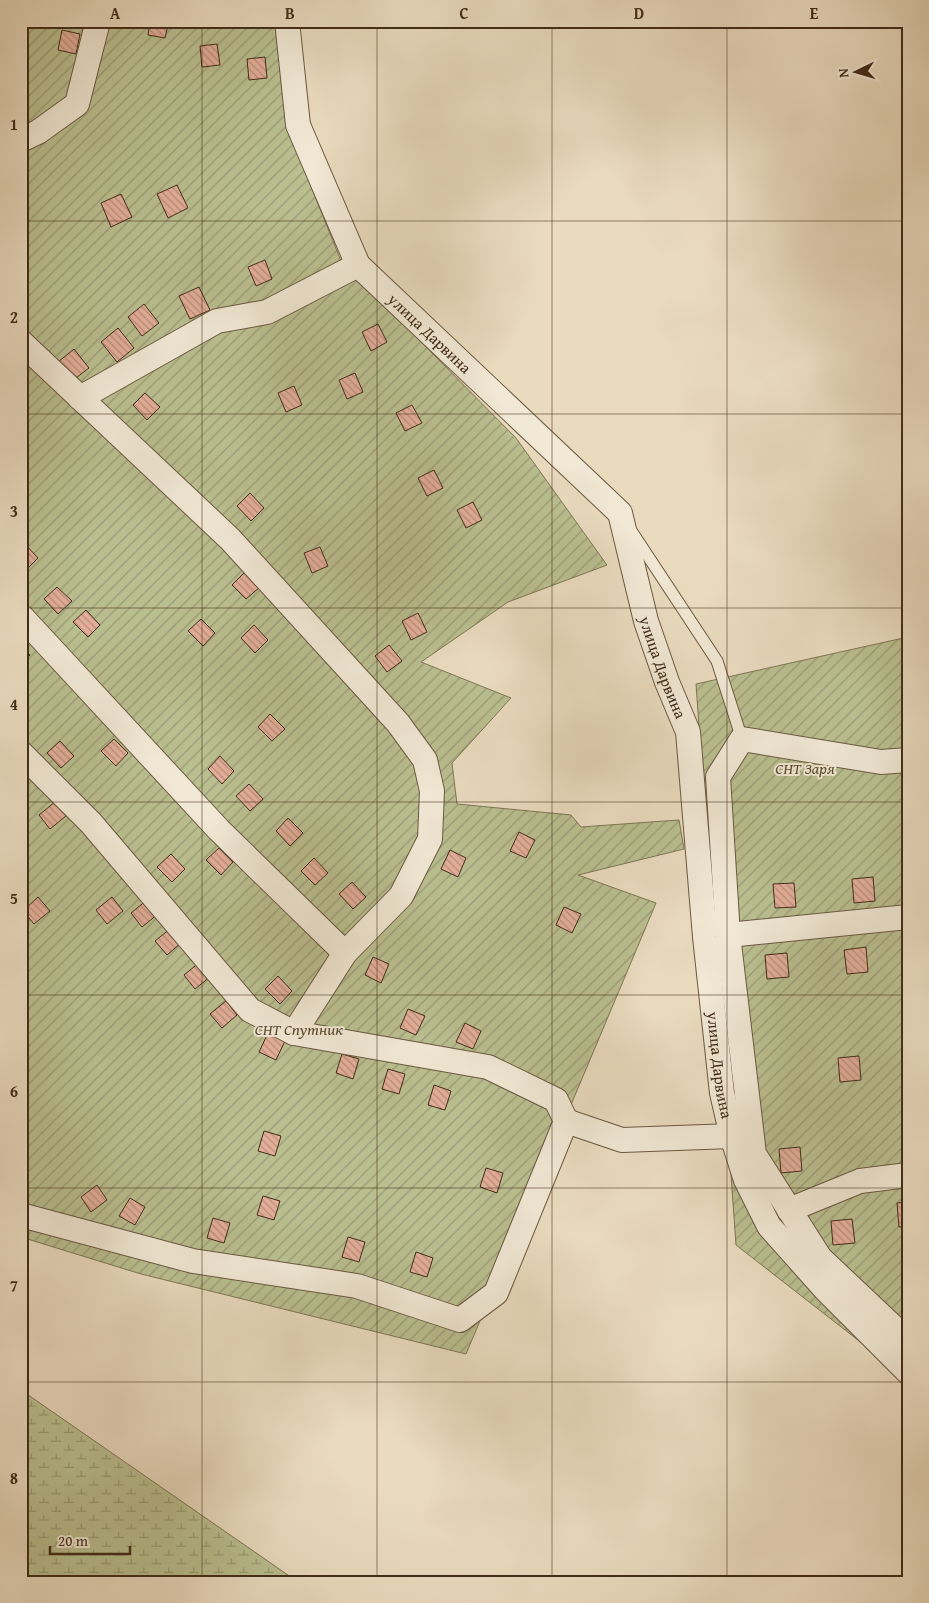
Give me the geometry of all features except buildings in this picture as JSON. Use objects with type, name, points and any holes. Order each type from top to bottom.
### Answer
[{"type":"street","points":[[21,140],[38,132],[77,104],[98,21]]},
{"type":"street","name":"улица Дарвина","points":[[287,21],[298,124],[358,265],[620,513],[646,621],[667,682],[688,732],[692,799],[709,984],[722,1093],[732,1136],[746,1180],[769,1226],[826,1290],[908,1372]]},
{"type":"street","points":[[80,398],[217,321],[267,312],[358,265]]},
{"type":"street","points":[[21,342],[230,539],[398,723],[425,760],[432,791],[430,839],[401,896],[344,953],[294,1032]]},
{"type":"street","points":[[21,616],[219,830],[344,953]]},
{"type":"street","points":[[908,760],[881,762],[742,739],[718,777],[728,935],[754,1154],[820,1258],[908,1342]]},
{"type":"street","points":[[21,753],[92,823],[250,1010],[294,1032],[488,1067],[556,1100],[566,1121],[622,1140],[732,1136]]},
{"type":"street","points":[[728,935],[908,917]]},
{"type":"street","points":[[21,1215],[193,1261],[357,1286],[460,1320],[496,1293],[566,1121]]},
{"type":"street","points":[[789,1210],[860,1181],[908,1175]]},
{"type":"lane","points":[[620,513],[716,661],[742,739]]},
{"type":"green space","name":"СНТ Спутник","points":[[21,21],[275,21],[286,124],[341,261],[516,438],[607,565],[508,602],[421,662],[511,698],[452,763],[457,804],[571,815],[581,827],[679,820],[684,849],[578,875],[656,903],[466,1354],[141,1274],[21,1237]]},
{"type":"green space","name":"СНТ Заря","points":[[908,637],[908,1379],[736,1245],[696,684]]},
{"type":"green space","points":[[21,1390],[298,1582],[21,1582]]}]
